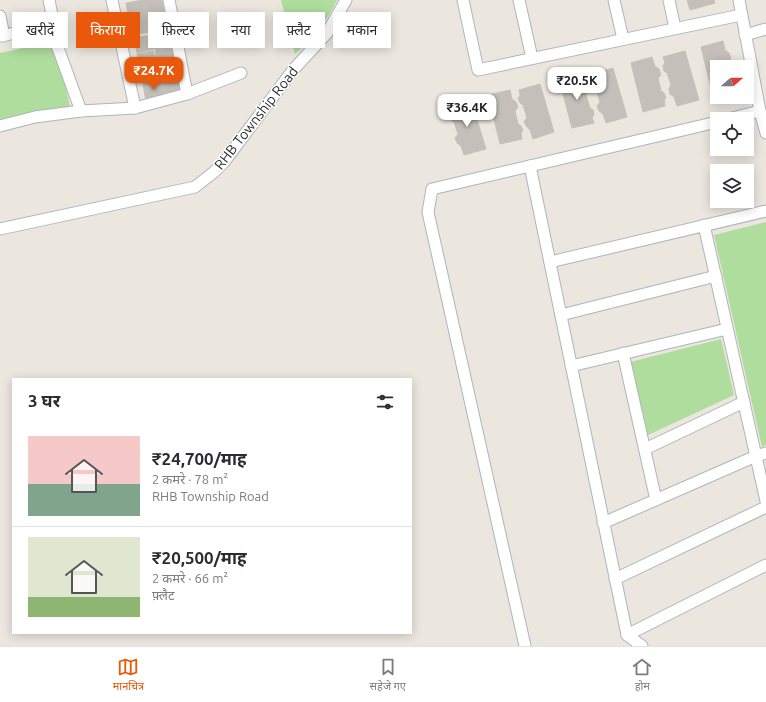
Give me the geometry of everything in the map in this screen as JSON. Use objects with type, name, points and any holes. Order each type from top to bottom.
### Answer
[{"type":"street","points":[[49,0],[51,12]]},
{"type":"street","points":[[112,0],[135,108]]},
{"type":"street","points":[[169,0],[187,94]]},
{"type":"street","name":"RHB Township Road","points":[[0,229],[174,193],[195,187],[224,162],[293,70],[327,33],[346,0]]},
{"type":"street","points":[[463,0],[478,70],[741,15]]},
{"type":"street","points":[[519,0],[532,58]]},
{"type":"street","points":[[614,0],[623,39]]},
{"type":"street","points":[[669,0],[675,28]]},
{"type":"street","points":[[739,0],[760,111],[766,134]]},
{"type":"street","points":[[0,16],[2,36],[12,34]]},
{"type":"street","points":[[745,35],[766,29]]},
{"type":"street","points":[[58,48],[81,111]]},
{"type":"street","points":[[0,126],[35,117],[81,111],[135,108],[187,94],[241,73]]},
{"type":"street","points":[[754,112],[760,111]]},
{"type":"street","points":[[524,646],[428,212],[432,189],[710,124]]},
{"type":"street","points":[[530,166],[627,635],[642,646]]},
{"type":"street","points":[[550,262],[766,211]]},
{"type":"street","points":[[704,225],[744,402],[761,455],[766,501]]},
{"type":"street","points":[[561,315],[716,276]]},
{"type":"street","points":[[571,366],[727,329]]},
{"type":"street","points":[[623,353],[656,500]]},
{"type":"street","points":[[645,449],[744,402]]},
{"type":"street","points":[[604,522],[761,455]]},
{"type":"street","points":[[615,579],[766,507]]},
{"type":"street","points":[[627,635],[766,565]]},
{"type":"green space","points":[[281,0],[337,0],[325,20],[325,12],[284,12]]},
{"type":"green space","points":[[23,48],[57,48],[70,107],[0,121],[0,53]]},
{"type":"green space","points":[[293,48],[302,48],[295,54]]},
{"type":"green space","points":[[766,222],[766,445],[762,447],[714,235]]},
{"type":"green space","points":[[721,339],[734,395],[648,435],[630,362]]},
{"type":"building","points":[[143,0],[162,0],[164,11],[148,12],[148,15],[146,15]]},
{"type":"building","points":[[143,0],[146,15],[140,16],[140,12],[128,12],[126,3]]},
{"type":"building","points":[[687,0],[714,0],[715,3],[690,10]]},
{"type":"building","points":[[146,15],[148,32],[140,34],[140,16]]},
{"type":"building","points":[[148,36],[148,48],[154,49],[137,53],[136,48],[140,48],[140,37]]},
{"type":"building","points":[[723,41],[725,50],[729,53],[731,59],[710,60],[710,84],[701,47]]},
{"type":"building","points":[[172,48],[175,61],[158,65],[155,50]]},
{"type":"building","points":[[153,51],[157,64],[140,66],[137,54]]},
{"type":"building","points":[[685,51],[699,100],[677,106],[674,97],[670,94],[669,89],[671,85],[667,73],[664,71],[663,66],[665,63],[663,57]]},
{"type":"building","points":[[652,57],[655,66],[659,69],[661,75],[658,78],[661,91],[664,93],[666,98],[664,100],[665,106],[643,112],[631,63]]},
{"type":"building","points":[[175,61],[179,77],[163,79],[157,65]]},
{"type":"building","points":[[156,66],[159,80],[143,82],[139,69]]},
{"type":"building","points":[[613,68],[627,117],[606,123],[603,114],[599,111],[597,106],[600,102],[596,89],[593,87],[592,83],[594,80],[592,74]]},
{"type":"building","points":[[581,74],[583,83],[588,86],[589,91],[586,95],[590,108],[593,110],[594,115],[592,117],[594,123],[572,128],[559,79]]},
{"type":"building","points":[[179,77],[183,94],[166,97],[162,81]]},
{"type":"building","points":[[161,81],[165,97],[146,101],[143,84]]},
{"type":"building","points":[[540,84],[554,132],[533,139],[530,130],[524,121],[527,118],[523,105],[520,103],[518,98],[520,96],[519,90]]},
{"type":"building","points":[[510,90],[512,99],[516,102],[518,107],[515,111],[518,124],[523,130],[521,133],[522,139],[500,144],[488,95]]},
{"type":"building","points":[[471,100],[486,149],[464,155],[461,146],[457,143],[455,138],[458,134],[454,122],[451,120],[450,115],[452,112],[450,107]]}]
